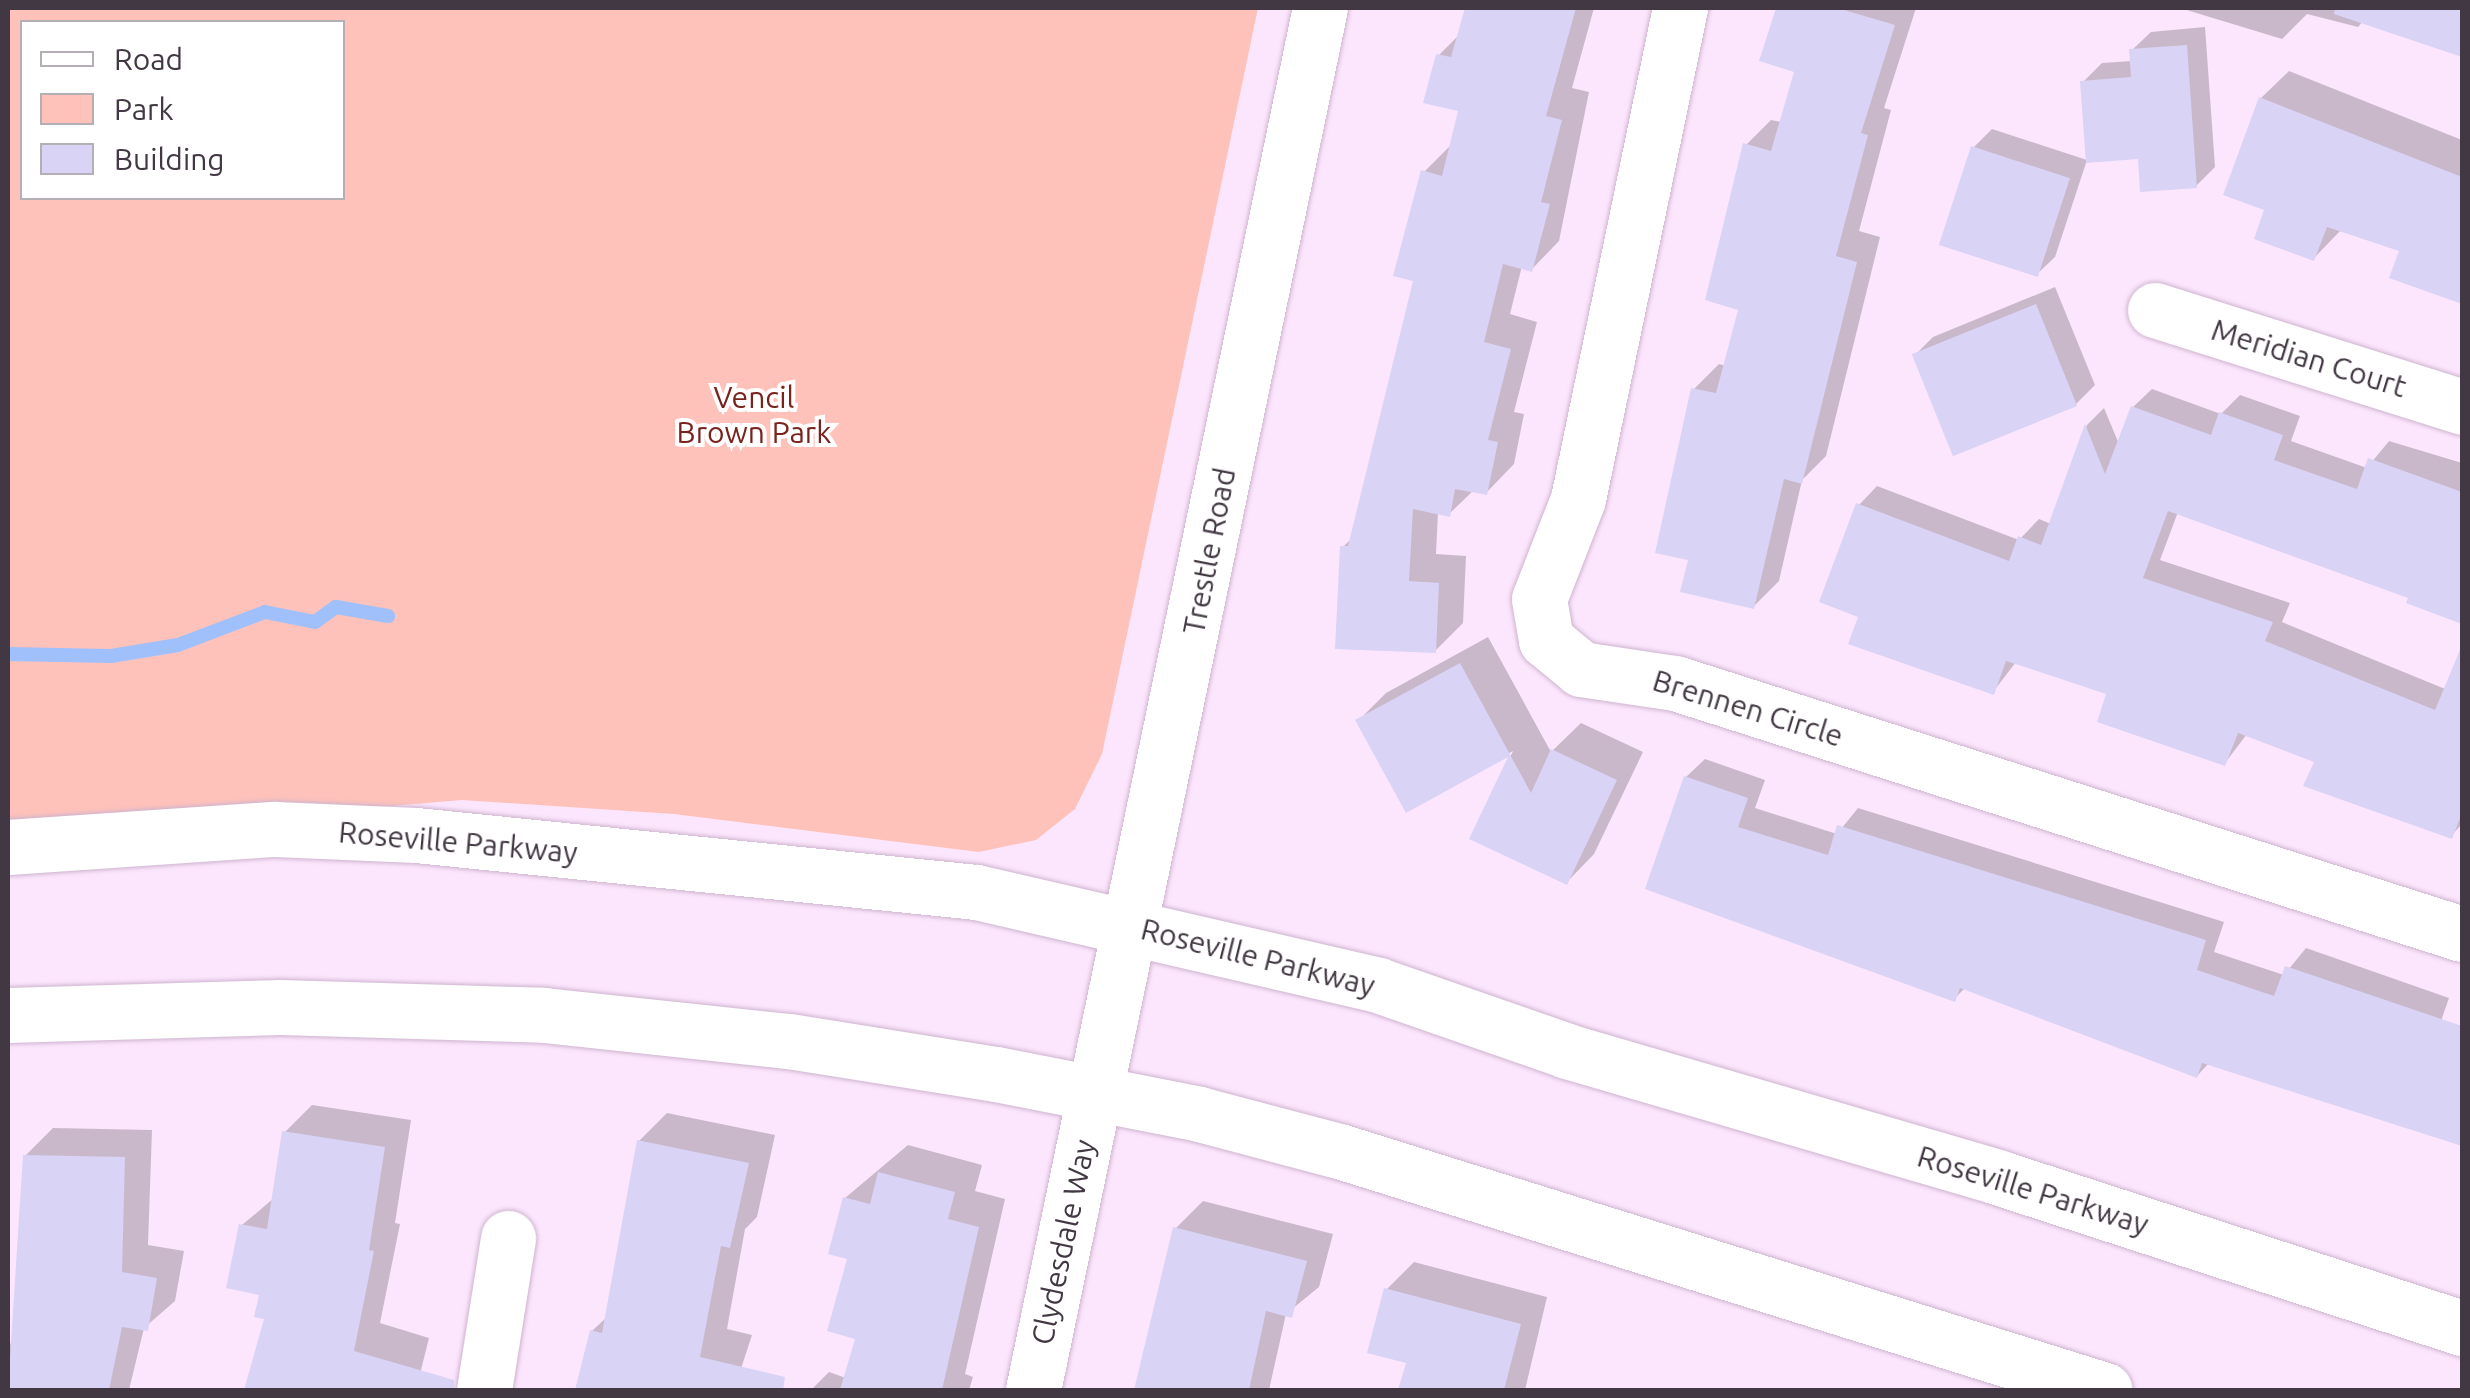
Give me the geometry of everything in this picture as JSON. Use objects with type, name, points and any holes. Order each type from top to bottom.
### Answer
[{"type":"main road","name":"Trestle Road","points":[[1094,1093],[1320,8]]},
{"type":"main road","name":"Brennen Circle","points":[[1680,8],[1578,499],[1539,598],[1546,640],[1581,669],[1675,683],[2462,934]]},
{"type":"main road","name":"Meridian Court","points":[[2155,310],[2462,406]]},
{"type":"main road","name":"Roseville Parkway","points":[[8,848],[275,829],[416,836],[976,892],[1378,985],[1567,1051],[1997,1178],[2462,1328]]},
{"type":"main road","points":[[8,1015],[150,1007],[544,1015],[789,1041],[1094,1093],[1339,1151],[2105,1390]]},
{"type":"main road","name":"Clydesdale Way","points":[[1033,1390],[1094,1093]]},
{"type":"main road","points":[[484,1390],[508,1238]]},
{"type":"green space","name":"Vencil Brown Park","points":[[8,8],[1258,8],[1102,754],[1075,809],[1036,840],[979,852],[674,814],[462,800],[8,838]]},
{"type":"building","points":[[1465,8],[1576,8],[1546,116],[1562,120],[1541,202],[1550,204],[1532,272],[1503,264],[1484,342],[1511,349],[1488,440],[1498,442],[1487,495],[1455,489],[1450,517],[1413,509],[1409,581],[1439,583],[1436,653],[1335,649],[1340,546],[1348,546],[1413,281],[1393,276],[1421,170],[1442,176],[1458,111],[1423,103],[1436,54],[1451,57]]},
{"type":"building","points":[[1776,8],[1837,8],[1895,25],[1861,133],[1868,135],[1836,256],[1857,262],[1802,484],[1784,479],[1754,609],[1680,592],[1688,560],[1655,553],[1691,388],[1716,393],[1738,310],[1705,300],[1743,143],[1771,151],[1794,72],[1759,61]]},
{"type":"building","points":[[2335,8],[2462,8],[2462,57],[2334,14]]},
{"type":"building","points":[[2187,45],[2197,188],[2140,192],[2138,159],[2086,163],[2080,81],[2131,77],[2129,49]]},
{"type":"building","points":[[2259,97],[2462,177],[2462,304],[2389,278],[2399,251],[2327,227],[2314,261],[2254,239],[2264,210],[2223,195]]},
{"type":"building","points":[[1971,146],[2070,178],[2038,277],[1939,245]]},
{"type":"building","points":[[2036,304],[2077,406],[1953,456],[1912,354]]},
{"type":"building","points":[[2131,406],[2211,435],[2219,412],[2283,435],[2274,460],[2357,489],[2368,458],[2462,492],[2462,624],[2406,603],[2408,598],[2168,511],[2143,578],[2273,622],[2265,641],[2435,710],[2462,645],[2462,813],[2452,839],[2303,786],[2314,762],[2238,733],[2225,766],[2097,722],[2106,694],[2037,671],[2006,661],[1994,695],[1848,644],[1858,617],[1819,602],[1856,503],[2009,561],[2018,536],[2041,545],[2085,424],[2105,474]]},
{"type":"building","points":[[1460,663],[1531,793],[1551,749],[1617,780],[1567,885],[1469,839],[1508,757],[1406,813],[1355,720]]},
{"type":"building","points":[[1684,776],[1748,798],[1738,827],[1828,855],[1837,825],[2206,940],[2197,970],[2274,996],[2285,966],[2462,1026],[2462,1146],[2202,1063],[2197,1078],[1960,988],[1955,1002],[1645,889]]},
{"type":"building","points":[[282,1131],[385,1147],[369,1250],[374,1251],[354,1351],[454,1380],[454,1390],[244,1390],[264,1319],[254,1317],[259,1295],[226,1288],[239,1224],[267,1229]]},
{"type":"building","points":[[637,1140],[749,1163],[730,1248],[721,1246],[700,1357],[785,1377],[783,1390],[575,1390],[590,1330],[602,1333]]},
{"type":"building","points":[[23,1155],[125,1157],[122,1272],[157,1278],[148,1331],[122,1327],[109,1390],[8,1390]]},
{"type":"building","points":[[878,1172],[955,1192],[948,1219],[979,1227],[942,1390],[840,1390],[855,1339],[827,1331],[847,1259],[828,1254],[843,1197],[870,1204]]},
{"type":"building","points":[[1173,1227],[1307,1261],[1292,1318],[1266,1311],[1249,1390],[1134,1390]]},
{"type":"building","points":[[1384,1288],[1521,1324],[1504,1390],[1398,1390],[1406,1363],[1367,1353]]},
{"type":"waterway","points":[[8,654],[111,656],[178,645],[265,612],[315,622],[336,607],[388,616]]}]
